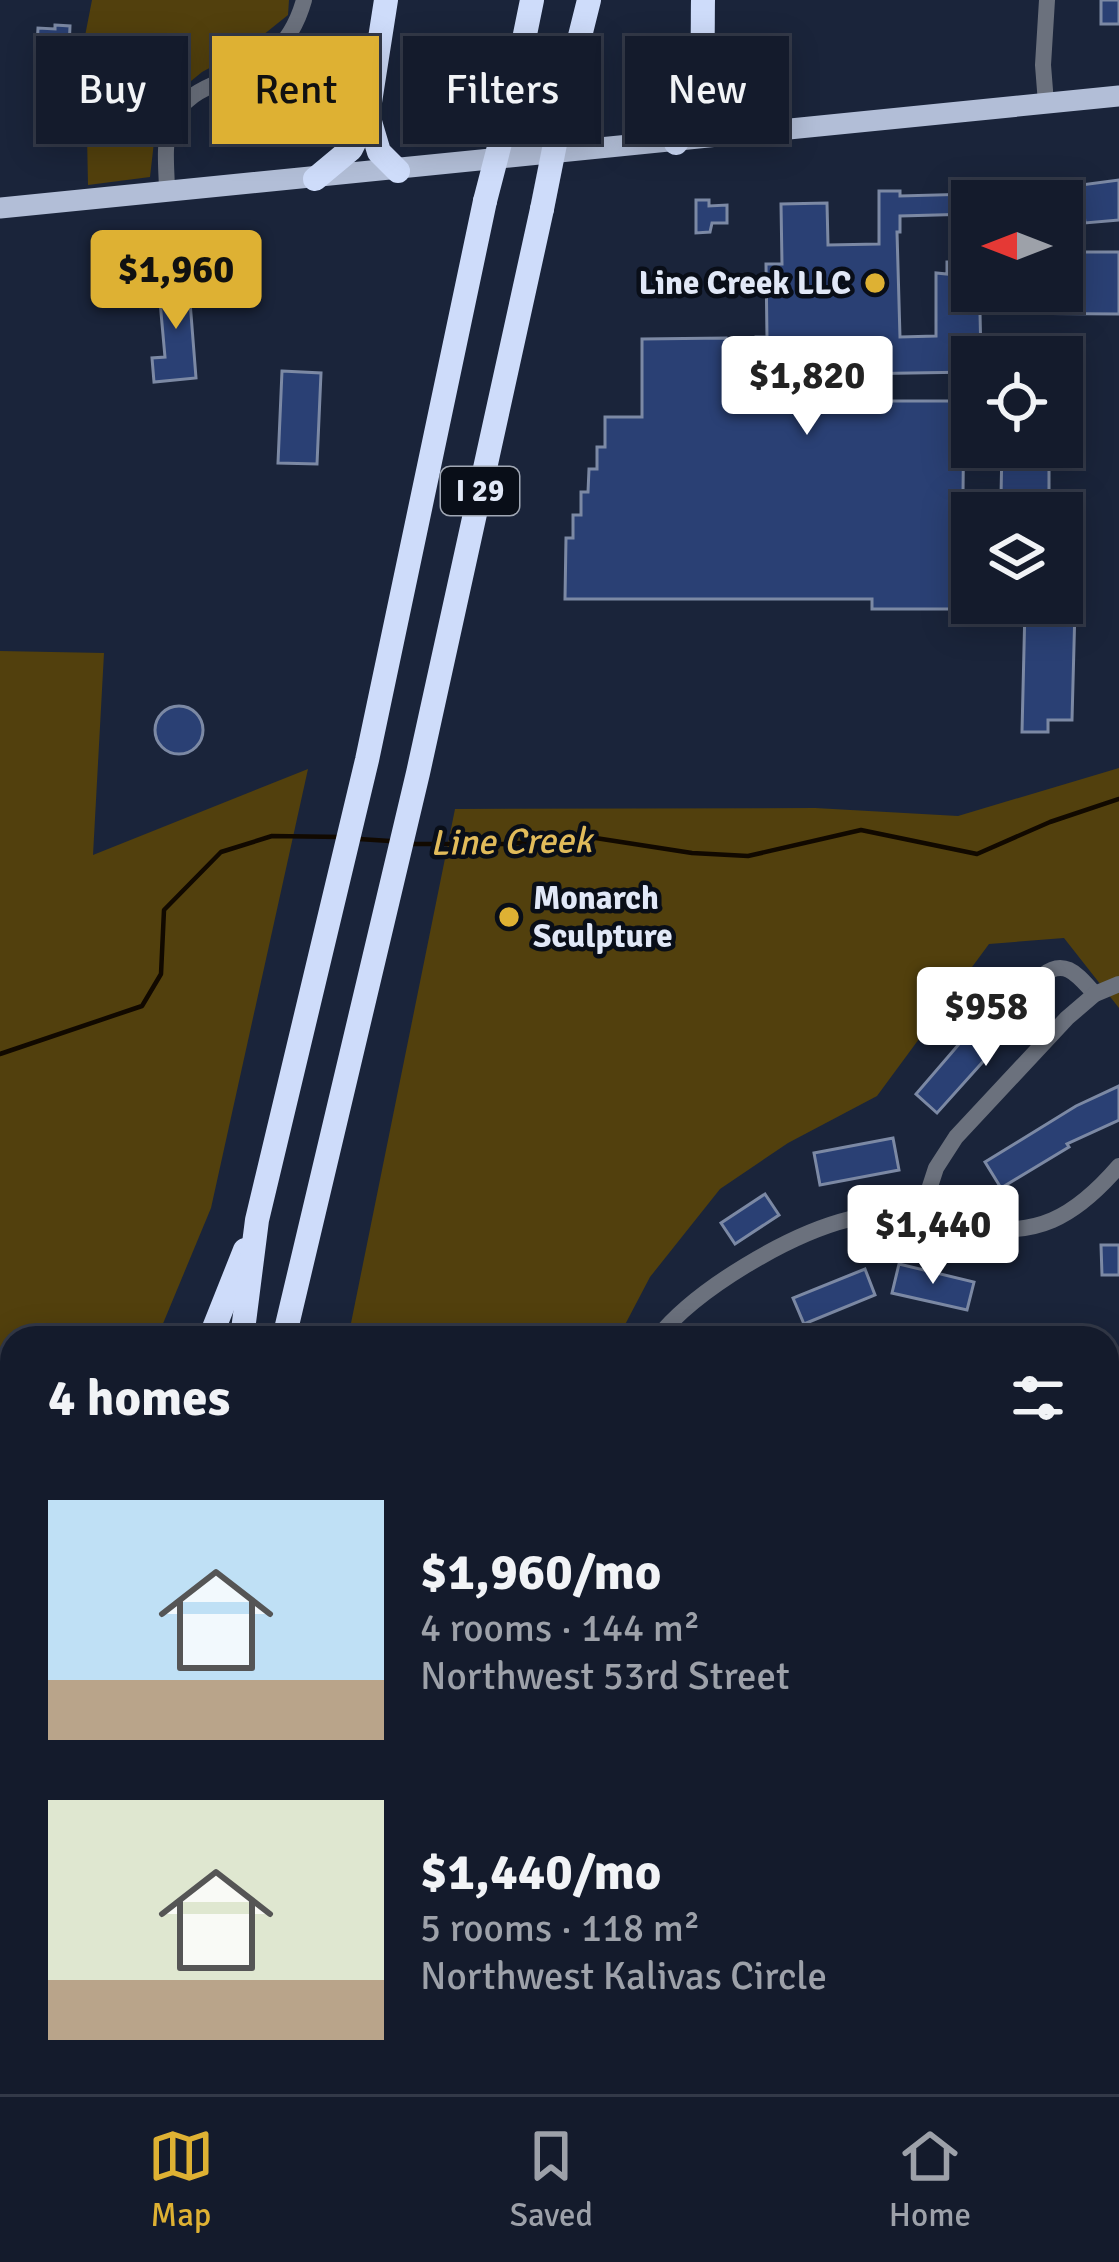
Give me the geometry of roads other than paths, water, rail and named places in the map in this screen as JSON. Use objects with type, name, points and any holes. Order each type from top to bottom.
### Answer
[{"type":"highway","points":[[379,45],[386,0]]},
{"type":"highway","name":"I 29","points":[[215,1326],[257,1220],[332,912],[532,0]]},
{"type":"highway","name":"I 29","points":[[287,1326],[418,773],[589,0]]},
{"type":"highway","points":[[702,36],[703,0]]},
{"type":"highway","points":[[315,179],[352,144]]},
{"type":"highway","points":[[377,144],[398,171]]},
{"type":"highway","points":[[244,1326],[257,1220]]},
{"type":"main road","points":[[789,130],[1119,96]]},
{"type":"main road","points":[[0,208],[666,144]]},
{"type":"street","points":[[167,193],[167,137],[176,114],[202,88],[238,77],[272,56],[296,24],[304,0]]},
{"type":"street","points":[[1046,103],[1047,0]]},
{"type":"street","points":[[1042,975],[1066,967],[1095,994]]},
{"type":"street","points":[[921,1214],[936,1168],[956,1137],[1095,994],[1119,984]]},
{"type":"street","points":[[667,1326],[678,1313],[746,1267],[811,1232],[854,1217],[921,1214],[1012,1233],[1049,1222],[1095,1195],[1119,1166]]},
{"type":"street","points":[[1095,1195],[1119,1196]]},
{"type":"waterway","name":"Line Creek","points":[[413,844],[507,844],[589,837],[692,853],[748,856],[861,830],[977,854],[1119,799]]},
{"type":"waterway","name":"Line Creek","points":[[0,1054],[142,1006],[161,974],[164,910],[221,852],[272,836],[342,837]]},
{"type":"waterway","name":"Line Creek","points":[[359,839],[390,841]]},
{"type":"place","name":"Line Creek LLC","points":[[875,283]]},
{"type":"place","name":"Monarch Sculpture","points":[[509,917]]}]
